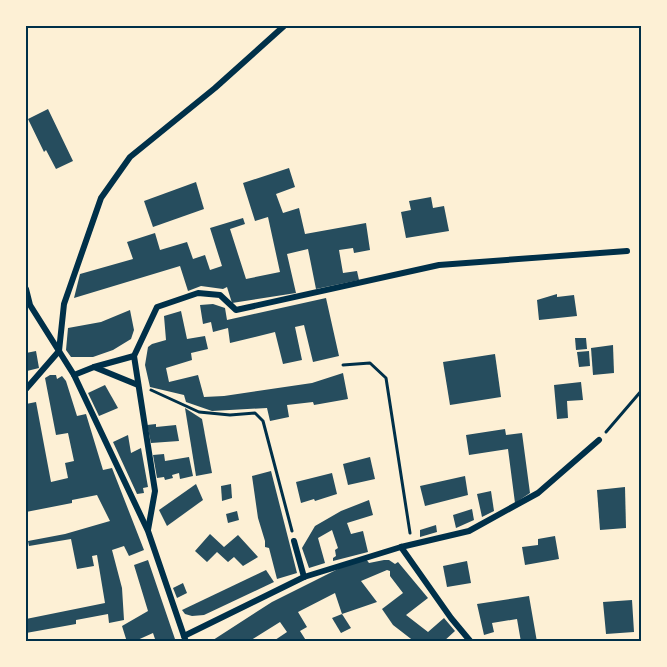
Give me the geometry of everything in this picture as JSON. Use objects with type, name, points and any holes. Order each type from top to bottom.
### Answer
[{"type":"street","points":[[26,388],[59,351],[64,304],[101,198],[130,157],[215,88],[284,26]]},
{"type":"street","points":[[148,531],[155,491],[134,356],[157,307],[198,293],[220,295],[236,310],[439,265],[627,251]]},
{"type":"street","points":[[26,289],[30,305],[74,375],[148,531],[185,639],[304,577],[400,547],[469,531],[538,493],[599,440]]},
{"type":"street","points":[[74,375],[134,356]]},
{"type":"street","points":[[94,367],[138,385]]},
{"type":"street","points":[[294,541],[304,577]]},
{"type":"street","points":[[400,547],[471,642]]},
{"type":"path","points":[[343,365],[370,363],[386,378],[411,544]]},
{"type":"path","points":[[138,385],[199,412],[230,415],[255,413],[263,421],[294,541]]},
{"type":"path","points":[[599,440],[642,390]]},
{"type":"building","points":[[48,109],[73,161],[56,169],[46,150],[44,152],[28,119]]},
{"type":"building","points":[[289,168],[295,187],[276,194],[283,213],[299,208],[305,234],[366,223],[370,250],[354,253],[353,248],[339,250],[343,273],[357,271],[359,280],[316,289],[308,249],[287,254],[296,293],[232,303],[227,287],[223,289],[201,286],[188,291],[180,266],[74,298],[80,274],[133,259],[127,242],[155,233],[160,250],[187,242],[193,259],[205,255],[210,270],[222,266],[210,228],[243,218],[245,224],[230,229],[246,279],[280,272],[268,217],[255,221],[243,183]]},
{"type":"building","points":[[196,182],[204,209],[153,227],[144,201]]},
{"type":"building","points":[[431,197],[433,208],[444,206],[449,231],[406,238],[401,212],[411,210],[409,201]]},
{"type":"building","points":[[557,294],[557,297],[574,295],[577,316],[539,320],[537,300]]},
{"type":"building","points":[[326,298],[339,356],[313,362],[304,325],[295,327],[302,360],[283,364],[275,332],[230,343],[228,328],[213,332],[211,322],[203,324],[200,305],[213,304],[225,308],[227,320]]},
{"type":"building","points":[[130,310],[134,330],[131,339],[113,350],[93,357],[71,357],[66,350],[68,328],[101,322]]},
{"type":"building","points":[[181,311],[187,339],[205,336],[208,349],[191,353],[192,360],[166,368],[169,382],[198,375],[204,397],[224,396],[312,383],[343,373],[348,399],[314,405],[313,402],[287,405],[289,417],[270,421],[267,408],[212,411],[186,402],[184,395],[150,387],[145,365],[148,347],[166,340],[164,316]]},
{"type":"building","points":[[575,338],[586,338],[587,349],[576,350]]},
{"type":"building","points":[[613,345],[614,373],[593,375],[591,348]]},
{"type":"building","points":[[36,351],[39,368],[27,371],[28,379],[26,379],[26,353]]},
{"type":"building","points":[[589,351],[590,366],[579,367],[577,352]]},
{"type":"building","points":[[495,354],[501,397],[450,405],[443,362]]},
{"type":"building","points":[[56,375],[57,379],[62,376],[66,381],[77,416],[86,414],[103,470],[112,468],[144,550],[129,556],[124,546],[112,550],[122,588],[124,620],[109,623],[108,614],[76,620],[76,624],[26,633],[26,619],[105,603],[97,555],[92,556],[94,566],[77,569],[71,539],[29,546],[28,541],[65,534],[110,521],[97,495],[72,500],[72,503],[26,512],[26,404],[36,402],[51,482],[68,478],[65,463],[74,461],[68,433],[56,435],[45,378]]},
{"type":"building","points":[[581,382],[583,400],[567,401],[568,418],[557,419],[554,385]]},
{"type":"building","points":[[105,385],[118,408],[99,416],[88,393]]},
{"type":"building","points":[[185,408],[202,419],[212,473],[196,476]]},
{"type":"building","points":[[156,424],[156,427],[176,425],[179,441],[151,443],[147,425]]},
{"type":"building","points":[[505,429],[506,435],[522,433],[530,493],[515,503],[508,449],[469,455],[466,435]]},
{"type":"building","points":[[128,435],[131,453],[141,448],[148,487],[143,488],[144,493],[137,494],[113,442]]},
{"type":"building","points":[[164,454],[165,461],[189,457],[193,476],[180,479],[179,473],[165,480],[164,477],[157,478],[153,455]]},
{"type":"building","points":[[370,457],[375,479],[348,485],[343,464]]},
{"type":"building","points":[[271,471],[297,573],[277,579],[269,548],[265,547],[252,476]]},
{"type":"building","points":[[332,473],[337,494],[301,503],[296,482]]},
{"type":"building","points":[[465,476],[468,495],[425,506],[420,486]]},
{"type":"building","points":[[196,484],[203,500],[167,526],[159,510]]},
{"type":"building","points":[[231,484],[232,498],[222,501],[221,486]]},
{"type":"building","points":[[625,487],[626,528],[600,530],[597,490]]},
{"type":"building","points":[[491,491],[494,511],[482,517],[477,494]]},
{"type":"building","points":[[369,500],[373,515],[347,523],[351,534],[363,531],[368,552],[333,561],[336,556],[335,550],[338,548],[332,530],[318,538],[325,563],[309,568],[302,548],[315,526],[341,511]]},
{"type":"building","points":[[472,509],[474,520],[456,528],[453,515]]},
{"type":"building","points":[[237,511],[239,520],[228,523],[226,514]]},
{"type":"building","points":[[436,525],[437,532],[420,537],[420,530]]},
{"type":"building","points":[[210,534],[224,547],[238,535],[258,557],[243,566],[234,557],[228,562],[217,552],[207,562],[195,551]]},
{"type":"building","points":[[555,536],[559,559],[525,565],[522,547],[538,545],[538,539]]},
{"type":"building","points":[[366,559],[369,563],[384,560],[395,564],[398,562],[428,598],[406,615],[428,632],[444,618],[455,631],[443,642],[415,642],[393,625],[382,609],[403,593],[390,576],[390,571],[387,570],[361,581],[377,602],[342,614],[335,593],[298,612],[307,627],[300,631],[307,642],[272,642],[287,632],[280,622],[248,642],[210,642],[272,602],[344,566]]},
{"type":"building","points":[[148,560],[176,642],[156,642],[153,633],[133,642],[127,642],[122,626],[148,611],[134,565]]},
{"type":"building","points":[[467,561],[471,583],[447,587],[443,566]]},
{"type":"building","points":[[266,570],[274,582],[204,615],[192,616],[185,614],[182,610]]},
{"type":"building","points":[[183,583],[187,593],[177,598],[173,588]]},
{"type":"building","points":[[529,596],[537,642],[521,642],[517,619],[492,623],[494,632],[484,635],[477,604]]},
{"type":"building","points":[[632,600],[634,632],[606,634],[603,602]]},
{"type":"building","points":[[342,614],[351,628],[341,633],[332,618]]}]
